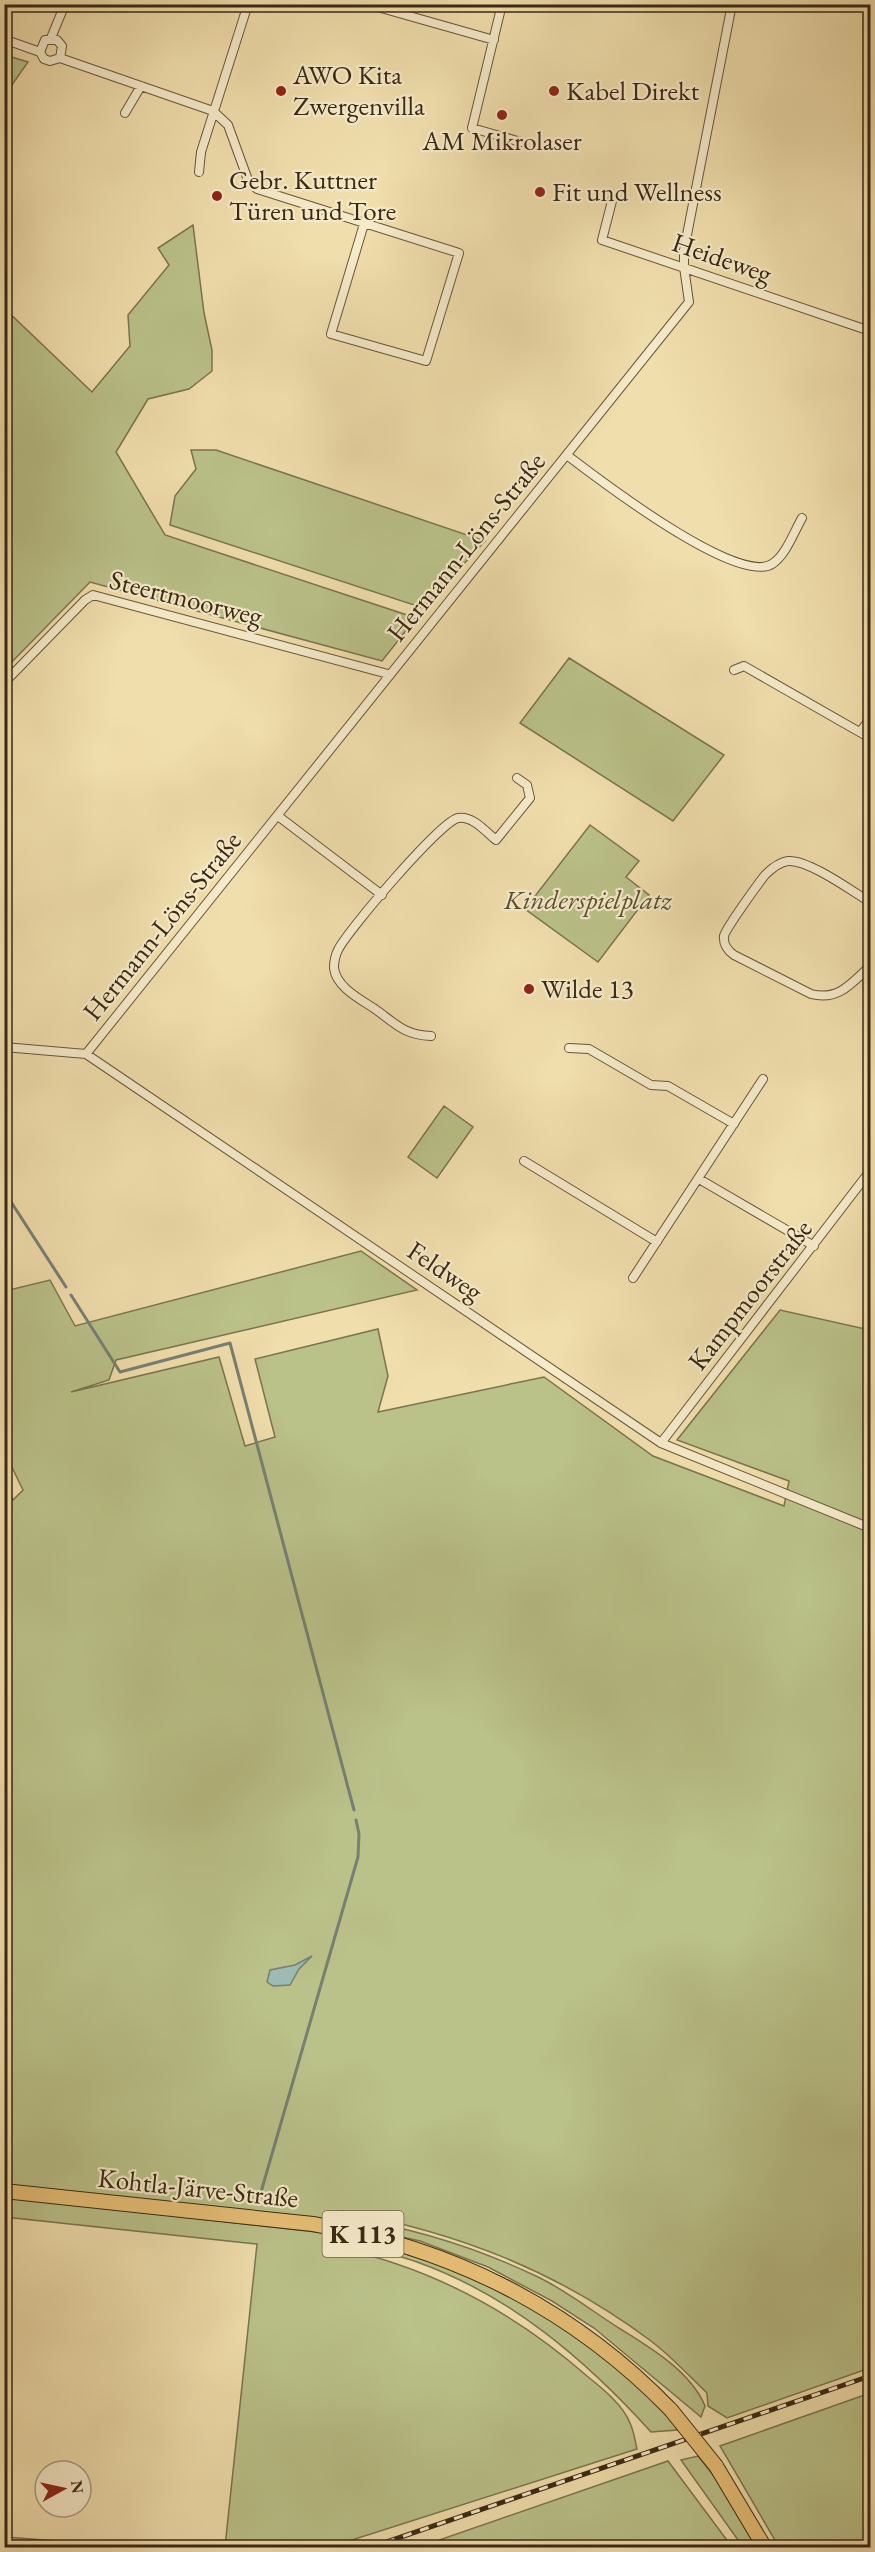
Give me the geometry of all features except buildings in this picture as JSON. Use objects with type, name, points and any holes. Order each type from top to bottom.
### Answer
[{"type":"main road","name":"Kohtla-Järve-Straße","points":[[4,2191],[314,2224],[379,2237],[421,2250],[517,2291],[567,2322],[627,2367],[671,2410],[716,2466],[765,2547]]},
{"type":"street","points":[[51,38],[65,4]]},
{"type":"street","points":[[199,172],[201,152],[248,4]]},
{"type":"street","points":[[367,4],[494,40]]},
{"type":"street","points":[[502,4],[472,128],[521,142]]},
{"type":"street","name":"Hermann-Löns-Straße","points":[[86,1054],[278,816],[388,674],[568,456],[689,302],[684,250],[732,4]]},
{"type":"street","points":[[40,52],[45,40],[51,38],[57,40],[62,46],[60,58]]},
{"type":"street","points":[[9,41],[40,52],[50,61],[60,58],[213,111],[228,125],[248,180],[257,189],[459,253],[426,361],[331,333],[364,224]]},
{"type":"street","points":[[125,113],[141,86]]},
{"type":"street","name":"Heideweg","points":[[613,196],[602,240],[870,331]]},
{"type":"street","points":[[568,456],[657,520],[692,541],[746,563],[762,567],[772,564],[784,549],[802,518]]},
{"type":"street","name":"Steertmoorweg","points":[[4,683],[85,600],[93,595],[388,674]]},
{"type":"street","points":[[734,670],[744,666],[870,738]]},
{"type":"street","points":[[860,732],[870,719]]},
{"type":"street","points":[[431,1036],[412,1035],[345,988],[334,970],[339,948],[432,838],[457,818],[469,819],[496,840],[530,798],[528,785],[517,778]]},
{"type":"street","points":[[278,816],[382,895]]},
{"type":"street","points":[[870,902],[802,863],[789,861],[778,865],[766,874],[728,926],[724,938],[728,950],[734,956],[821,997],[835,996],[870,966]]},
{"type":"street","name":"Feldweg","points":[[4,1047],[86,1054],[661,1443],[870,1528]]},
{"type":"street","points":[[569,1048],[589,1049],[651,1085],[668,1086],[734,1124]]},
{"type":"street","points":[[633,1278],[763,1079]]},
{"type":"street","points":[[524,1161],[657,1242]]},
{"type":"street","name":"Kampmoorstraße","points":[[661,1443],[870,1171]]},
{"type":"street","points":[[699,1179],[814,1246]]},
{"type":"green space","points":[[4,55],[28,62],[5,95]]},
{"type":"green space","points":[[193,225],[204,313],[212,350],[212,371],[189,389],[148,399],[116,452],[165,535],[416,618],[382,661],[90,582],[5,669],[5,309],[92,392],[130,346],[128,315],[169,265],[158,248]]},
{"type":"green space","points":[[191,450],[216,450],[485,541],[423,608],[170,525],[175,496],[196,469]]},
{"type":"green space","points":[[569,658],[724,755],[673,821],[520,723]]},
{"type":"green space","name":"Kinderspielplatz","points":[[590,825],[639,861],[626,877],[649,895],[598,962],[525,909]]},
{"type":"green space","points":[[444,1106],[473,1127],[437,1178],[408,1157]]},
{"type":"green space","points":[[361,1251],[417,1290],[116,1360],[109,1380],[71,1392],[219,1357],[245,1446],[275,1437],[255,1359],[378,1329],[388,1376],[378,1412],[544,1377],[653,1456],[784,1506],[789,1481],[677,1440],[780,1310],[870,1330],[870,2368],[727,2418],[708,2406],[707,2393],[666,2353],[615,2316],[542,2274],[466,2243],[385,2220],[343,2211],[339,2221],[335,2222],[5,2185],[4,1481],[13,1500],[23,1490],[5,1453],[5,1291],[50,1280],[75,1326]]},
{"type":"green space","points":[[5,2197],[334,2234],[335,2247],[404,2267],[437,2280],[500,2312],[530,2332],[559,2353],[617,2403],[627,2416],[637,2449],[330,2547],[225,2547],[257,2244],[5,2217]]},
{"type":"green space","points":[[348,2218],[396,2227],[444,2240],[514,2266],[569,2294],[645,2345],[680,2372],[699,2394],[705,2406],[701,2417],[594,2328],[552,2301],[488,2267],[420,2241],[349,2225]]},
{"type":"green space","points":[[347,2236],[440,2264],[529,2305],[595,2347],[670,2415],[677,2430],[651,2432],[573,2355],[515,2311],[484,2292],[408,2259],[342,2243]]},
{"type":"green space","points":[[870,2393],[870,2547],[779,2547],[720,2446]]},
{"type":"green space","points":[[698,2456],[725,2490],[758,2547],[743,2547],[681,2460]]},
{"type":"green space","points":[[668,2461],[732,2547],[419,2547],[639,2471]]},
{"type":"green space","points":[[4,2537],[138,2547],[70,2548],[5,2540]]},
{"type":"water","points":[[312,1956],[299,1969],[290,1985],[273,1986],[267,1982],[270,1970],[295,1965]]},
{"type":"waterway","points":[[4,1191],[66,1287]]},
{"type":"waterway","points":[[71,1295],[120,1372],[230,1343],[354,1810]]},
{"type":"waterway","points":[[261,2192],[358,1857],[359,1834],[356,1820]]},
{"type":"railway","points":[[369,2548],[870,2376]]},
{"type":"place","name":"AWO Kita Zwergenvilla","points":[[281,91]]},
{"type":"place","name":"Kabel Direkt","points":[[554,91]]},
{"type":"place","name":"AM Mikrolaser","points":[[502,115]]},
{"type":"place","name":"Fit und Wellness","points":[[540,192]]},
{"type":"place","name":"Gebr. Kuttner Türen und Tore","points":[[217,196]]},
{"type":"place","name":"Wilde 13","points":[[529,989]]}]
